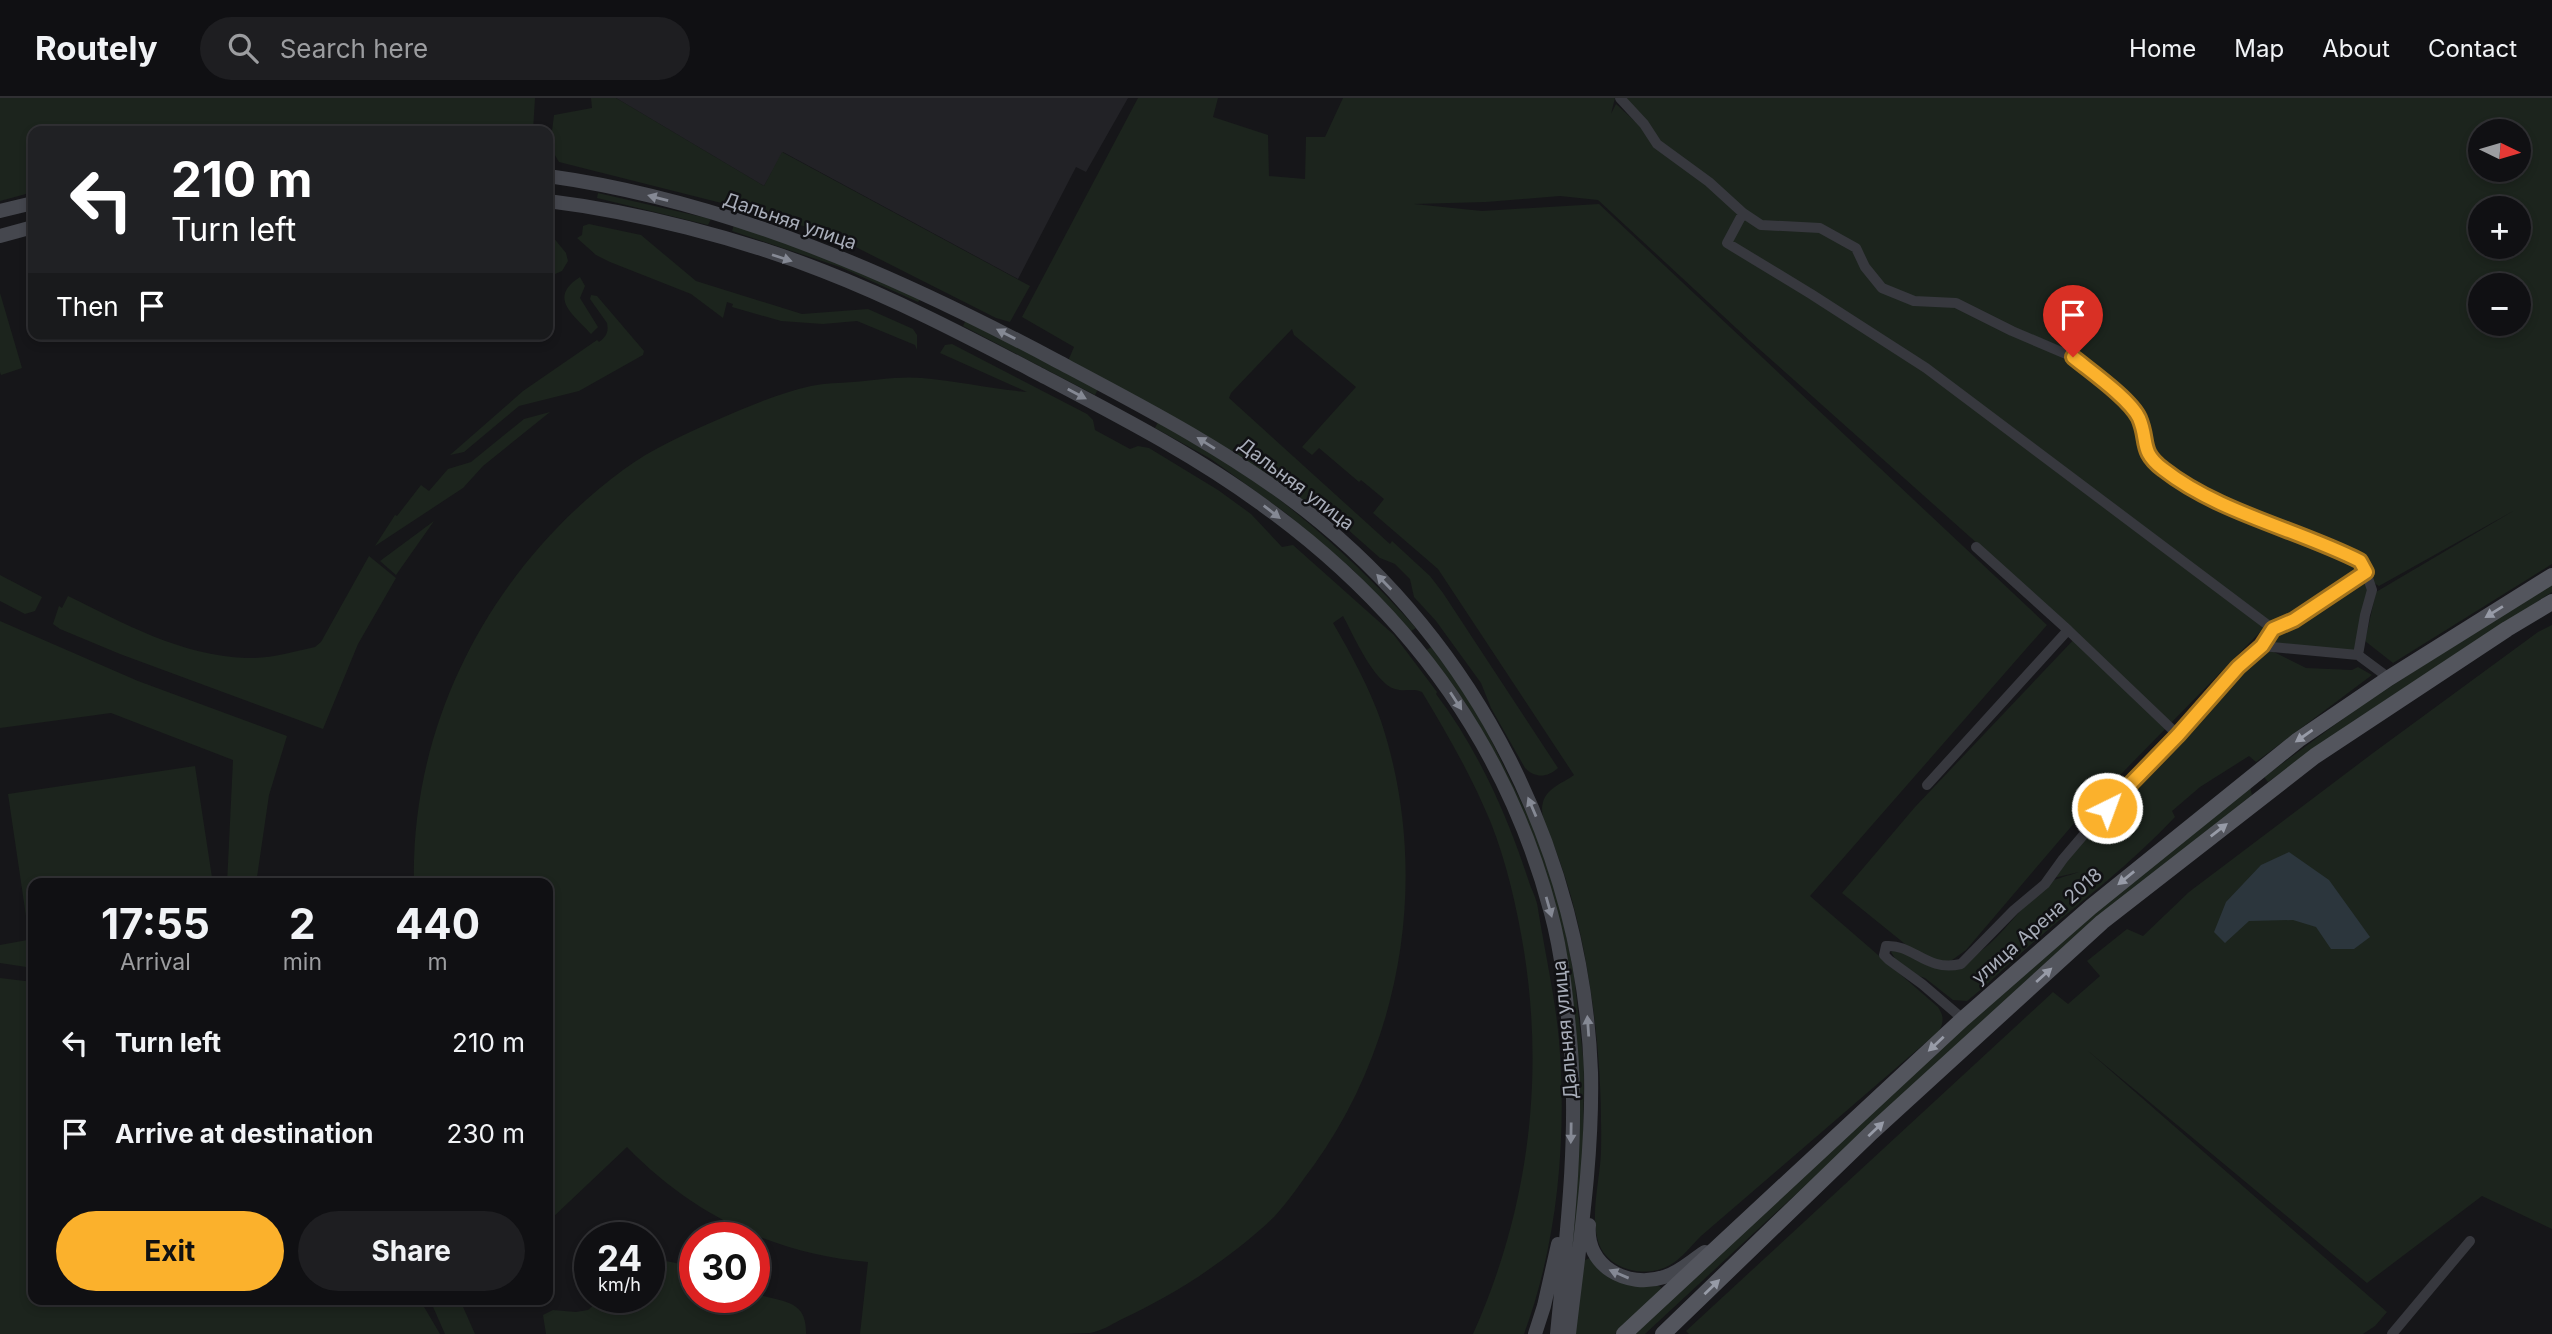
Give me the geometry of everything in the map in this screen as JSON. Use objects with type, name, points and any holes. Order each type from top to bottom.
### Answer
[{"type":"main road","points":[[553,201],[554,177]]},
{"type":"main road","name":"Дальняя улица","points":[[554,177],[659,198],[724,218],[886,275],[948,305],[1205,442],[1305,510],[1386,583],[1458,671],[1502,744],[1527,795],[1561,884],[1575,938],[1586,999],[1591,1094],[1585,1199],[1569,1334]]},
{"type":"main road","name":"Дальняя улица","points":[[553,201],[717,237],[821,270],[938,323],[1125,421],[1212,471],[1264,505],[1359,585],[1401,627],[1438,673],[1489,755],[1532,853],[1551,914],[1560,957],[1571,1053],[1571,1159],[1566,1248],[1557,1334]]},
{"type":"main road","points":[[0,211],[28,204]]},
{"type":"main road","points":[[717,237],[724,218]]},
{"type":"main road","points":[[0,236],[28,228]]},
{"type":"main road","points":[[938,323],[948,305]]},
{"type":"main road","points":[[1125,421],[1136,403]]},
{"type":"main road","name":"улица Арена 2018","points":[[1624,1334],[1963,1019],[2091,907],[2240,785],[2298,740],[2389,677],[2552,576]]},
{"type":"main road","name":"улица Арена 2018","points":[[1663,1334],[1872,1132],[2102,922],[2315,756],[2552,602]]},
{"type":"main road","points":[[1416,646],[1429,634]]},
{"type":"main road","points":[[1591,1094],[1595,1135],[1588,1233],[1599,1261],[1621,1277],[1656,1279],[1678,1270],[1723,1240]]},
{"type":"main road","points":[[1535,1334],[1556,1253],[1571,1159]]},
{"type":"street","points":[[1620,98],[1644,124],[1657,144],[1761,225],[1820,228],[1856,248],[1865,267],[1882,288],[1914,301],[1956,303],[2073,357],[2119,395],[2138,417],[2148,456],[2164,470],[2201,494],[2360,561],[2372,590],[2358,655]]},
{"type":"street","points":[[1743,213],[1727,243],[1926,368],[2273,629]]},
{"type":"street","points":[[1976,547],[2178,735]]},
{"type":"street","points":[[1963,1019],[1889,960],[1884,955],[1886,946],[1902,947],[1936,965],[1961,964],[2014,910],[2045,884],[2121,791],[2178,735],[2238,667],[2262,646],[2273,629],[2294,620],[2366,572]]},
{"type":"street","points":[[1927,785],[2068,630]]},
{"type":"street","points":[[2262,646],[2358,655],[2389,677]]},
{"type":"street","points":[[2392,1334],[2470,1241]]},
{"type":"shaded area","points":[[0,98],[535,98],[533,126],[28,126],[28,193],[0,201]]},
{"type":"shaded area","points":[[591,98],[616,98],[764,186],[782,152],[1030,286],[1010,322],[996,318],[830,234],[749,210],[559,162],[553,152],[554,115],[592,108]]},
{"type":"shaded area","points":[[616,98],[1128,98],[1086,172],[1076,167],[1018,279],[783,152],[764,186]]},
{"type":"shaded area","points":[[1138,98],[1218,98],[1213,117],[1268,135],[1269,176],[1305,179],[1306,137],[1325,137],[1343,98],[1615,98],[1611,114],[1616,104],[1638,124],[1624,98],[2552,98],[2552,564],[2393,663],[2365,641],[2376,592],[2515,510],[2379,586],[2369,580],[2358,655],[2264,647],[2306,668],[2352,670],[2358,667],[2372,675],[2256,762],[2249,756],[2200,787],[2172,811],[2175,817],[2142,850],[1967,1001],[1953,1000],[1925,978],[1903,971],[1891,952],[1902,947],[1910,948],[1842,893],[1915,807],[2079,634],[1749,340],[1598,200],[1560,196],[1414,204],[1482,211],[1599,204],[2047,625],[1810,896],[1938,1007],[1943,1019],[1939,1031],[1701,1236],[1678,1259],[1660,1269],[1637,1271],[1616,1264],[1601,1248],[1595,1227],[1601,1152],[1601,1111],[1593,1008],[1576,914],[1542,812],[1548,793],[1574,775],[1438,569],[1373,513],[1384,499],[1319,448],[1312,455],[1302,447],[1356,387],[1294,335],[1292,329],[1229,398],[1390,544],[1392,541],[1430,576],[1558,768],[1550,773],[1542,776],[1525,768],[1491,708],[1481,683],[1436,621],[1414,597],[1410,579],[1395,564],[1380,558],[1319,504],[1313,509],[1068,361],[1074,347],[1022,317]],"holes":[[[2353,571],[2360,575],[2273,629],[2049,879],[2079,872],[2043,886],[1987,946],[1962,961],[1948,963],[1966,950],[2082,814],[2260,632]]]},
{"type":"shaded area","points":[[598,193],[711,219],[708,225],[597,198]]},
{"type":"shaded area","points":[[589,224],[641,235],[696,281],[802,314],[868,309],[913,329],[917,335],[917,350],[915,345],[857,321],[823,324],[781,321],[732,307],[733,304],[727,302],[723,318],[691,294],[596,255],[577,238],[582,235],[583,226]]},
{"type":"shaded area","points":[[734,225],[787,243],[922,297],[918,302],[840,267],[732,231]]},
{"type":"shaded area","points":[[553,237],[566,253],[568,261],[562,271],[553,275]]},
{"type":"shaded area","points":[[580,277],[585,286],[580,298],[598,327],[591,334],[571,313],[564,299],[570,285]]},
{"type":"shaded area","points":[[0,293],[22,368],[1,375],[0,372]]},
{"type":"shaded area","points":[[591,295],[597,296],[644,351],[643,355],[579,391],[519,406],[464,452],[450,455],[523,391],[603,338],[607,332],[607,323],[590,299]]},
{"type":"shaded area","points":[[967,318],[1098,389],[1095,395],[963,326]]},
{"type":"shaded area","points":[[952,344],[1087,414],[1093,420],[1095,430],[1130,449],[1138,446],[1149,448],[1218,490],[1251,514],[1282,547],[1293,545],[1394,635],[1437,692],[1465,737],[1490,782],[1511,830],[1536,902],[1559,1040],[1562,1114],[1557,1189],[1545,1263],[1524,1334],[1473,1334],[1507,1242],[1527,1147],[1532,1050],[1530,1000],[1524,951],[1511,886],[1484,806],[1422,692],[1395,689],[1379,678],[1343,616],[1333,623],[1376,708],[1396,777],[1404,835],[1405,893],[1400,951],[1388,1008],[1370,1063],[1345,1116],[1314,1165],[1274,1217],[1230,1254],[1169,1295],[1106,1328],[1090,1333],[860,1334],[868,1262],[833,1258],[770,1241],[770,1222],[728,1222],[679,1193],[627,1147],[553,1217],[553,878],[414,878],[416,823],[427,764],[444,707],[468,652],[499,600],[535,552],[577,509],[634,462],[693,431],[775,396],[822,384],[914,378],[1027,392],[940,353],[945,345]]},
{"type":"shaded area","points":[[550,412],[483,466],[463,488],[375,546],[395,515],[397,516],[421,485],[429,491],[448,469],[471,462],[524,419]]},
{"type":"shaded area","points":[[1158,422],[1231,465],[1311,525],[1354,564],[1416,628],[1411,631],[1353,570],[1287,514],[1211,459],[1155,428]]},
{"type":"shaded area","points":[[434,521],[396,575],[380,561]]},
{"type":"shaded area","points":[[369,556],[396,578],[358,644],[323,729],[120,654],[53,624],[59,606],[62,608],[68,596],[154,636],[199,651],[246,658],[289,653],[315,647],[321,642]]},
{"type":"shaded area","points":[[0,575],[42,597],[35,611],[25,614],[0,601]]},
{"type":"shaded area","points":[[2552,582],[2552,592],[2352,722],[2268,782],[2264,777],[2359,707]]},
{"type":"shaded area","points":[[0,621],[138,681],[287,736],[269,795],[257,878],[227,878],[233,760],[111,713],[0,728]]},
{"type":"shaded area","points":[[2552,625],[2552,1229],[2482,1196],[2367,1283],[2087,1050],[2387,1312],[2375,1326],[2363,1334],[1689,1334],[1686,1331],[2053,992],[2068,1004],[2100,976],[2087,961],[2127,929],[2143,936],[2189,892],[2373,753],[2538,632]]},
{"type":"shaded area","points":[[1431,647],[1473,703],[1533,826],[1561,908],[1574,975],[1584,1065],[1583,1156],[1565,1334],[1579,1088],[1534,844],[1425,651]]},
{"type":"shaded area","points":[[195,766],[212,878],[28,878],[26,916],[8,794]]},
{"type":"shaded area","points":[[2250,787],[2252,795],[2089,924],[1645,1334],[1631,1334],[2043,954]]},
{"type":"shaded area","points":[[2289,852],[2329,880],[2370,937],[2354,949],[2331,949],[2316,927],[2293,920],[2249,921],[2225,943],[2214,932],[2226,902],[2261,865]]},
{"type":"shaded area","points":[[28,940],[28,967],[0,963],[0,945]]},
{"type":"shaded area","points":[[0,978],[28,981],[28,1305],[423,1305],[440,1334],[0,1334]]},
{"type":"shaded area","points":[[1590,1258],[1661,1287],[1660,1293],[1615,1334],[1573,1334],[1582,1261]]},
{"type":"shaded area","points":[[665,1261],[679,1264],[679,1313],[770,1313],[770,1298],[797,1308],[805,1322],[806,1334],[546,1334],[543,1315],[553,1310],[574,1313],[665,1313]]},
{"type":"shaded area","points":[[432,1305],[462,1305],[475,1334],[445,1334]]},
{"type":"route","points":[[2073,357],[2119,395],[2138,417],[2148,456],[2164,470],[2201,494],[2342,551],[2360,561],[2366,572],[2294,620],[2273,629],[2262,646],[2238,667],[2178,735],[2107,808]]}]
